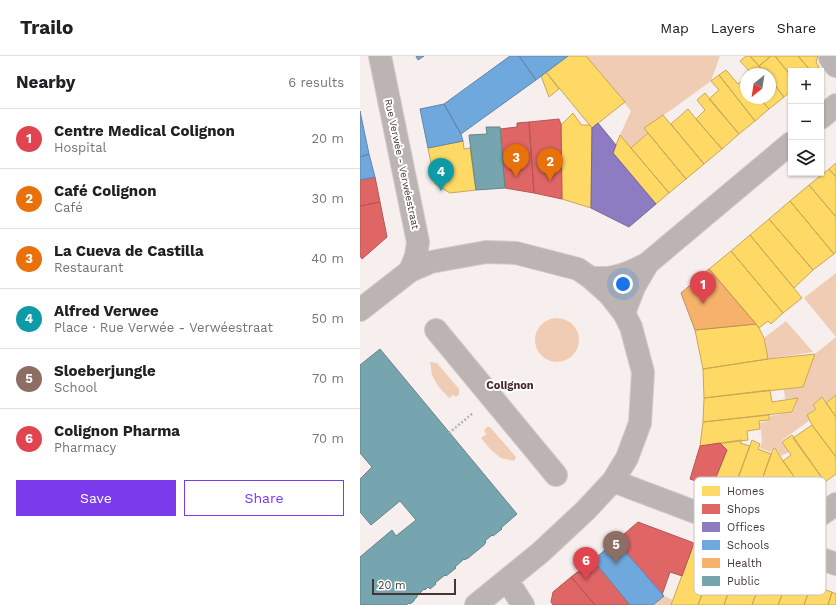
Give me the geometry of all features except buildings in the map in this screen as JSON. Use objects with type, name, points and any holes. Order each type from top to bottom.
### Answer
[{"type":"street","name":"Rue Verwée - Verwéestraat","points":[[380,56],[418,242],[416,256],[410,270]]},
{"type":"street","points":[[824,115],[836,105]]},
{"type":"street","points":[[591,278],[608,278],[639,269],[648,264],[788,146]]},
{"type":"street","points":[[360,310],[410,270],[431,262],[486,252],[516,253],[578,269],[610,294],[624,313],[631,326],[643,372],[640,423],[627,458],[613,481],[586,510],[541,552],[476,605]]},
{"type":"street","points":[[624,313],[634,287],[648,264]]},
{"type":"street","points":[[436,330],[556,475]]},
{"type":"street","points":[[613,481],[694,512]]},
{"type":"street","points":[[826,511],[836,504]]},
{"type":"street","points":[[826,561],[836,564]]},
{"type":"street","points":[[507,580],[523,605]]},
{"type":"path","points":[[449,433],[472,414]]},
{"type":"shaded area","points":[[586,56],[720,56],[711,81],[645,128],[648,133],[631,148],[620,135],[631,111]]},
{"type":"shaded area","points":[[836,273],[836,337],[804,298]]},
{"type":"shaded area","points":[[557,318],[569,322],[575,328],[579,340],[575,352],[569,358],[557,362],[545,358],[539,352],[535,340],[539,328],[545,322]]},
{"type":"shaded area","points":[[786,321],[813,352],[768,359],[764,338]]},
{"type":"shaded area","points":[[836,337],[836,395],[826,403],[822,397],[813,405],[815,409],[807,415],[810,420],[781,441],[789,452],[781,456],[775,447],[770,452],[760,448],[762,441],[760,423],[769,421],[770,416],[793,412],[798,398],[785,399],[784,389],[803,387],[815,354]]},
{"type":"shaded area","points":[[430,362],[437,363],[459,389],[459,394],[456,397],[453,395],[449,398],[438,386],[432,375]]},
{"type":"shaded area","points":[[487,427],[490,427],[516,457],[514,461],[501,458],[491,450],[481,438],[486,434],[484,430]]},
{"type":"shaded area","points":[[664,596],[673,600],[671,605],[653,605]]},
{"type":"place","name":"La Cueva de Castilla","points":[[516,177]]},
{"type":"place","name":"Café Colignon","points":[[550,181]]},
{"type":"place","name":"Alfred Verwee","points":[[441,191]]},
{"type":"place","name":"Centre Medical Colignon","points":[[703,304]]},
{"type":"place","name":"Sloeberjungle","points":[[616,564]]},
{"type":"place","name":"Colignon Pharma","points":[[586,580]]},
{"type":"district","name":"Colignon","points":[[510,385]]}]
